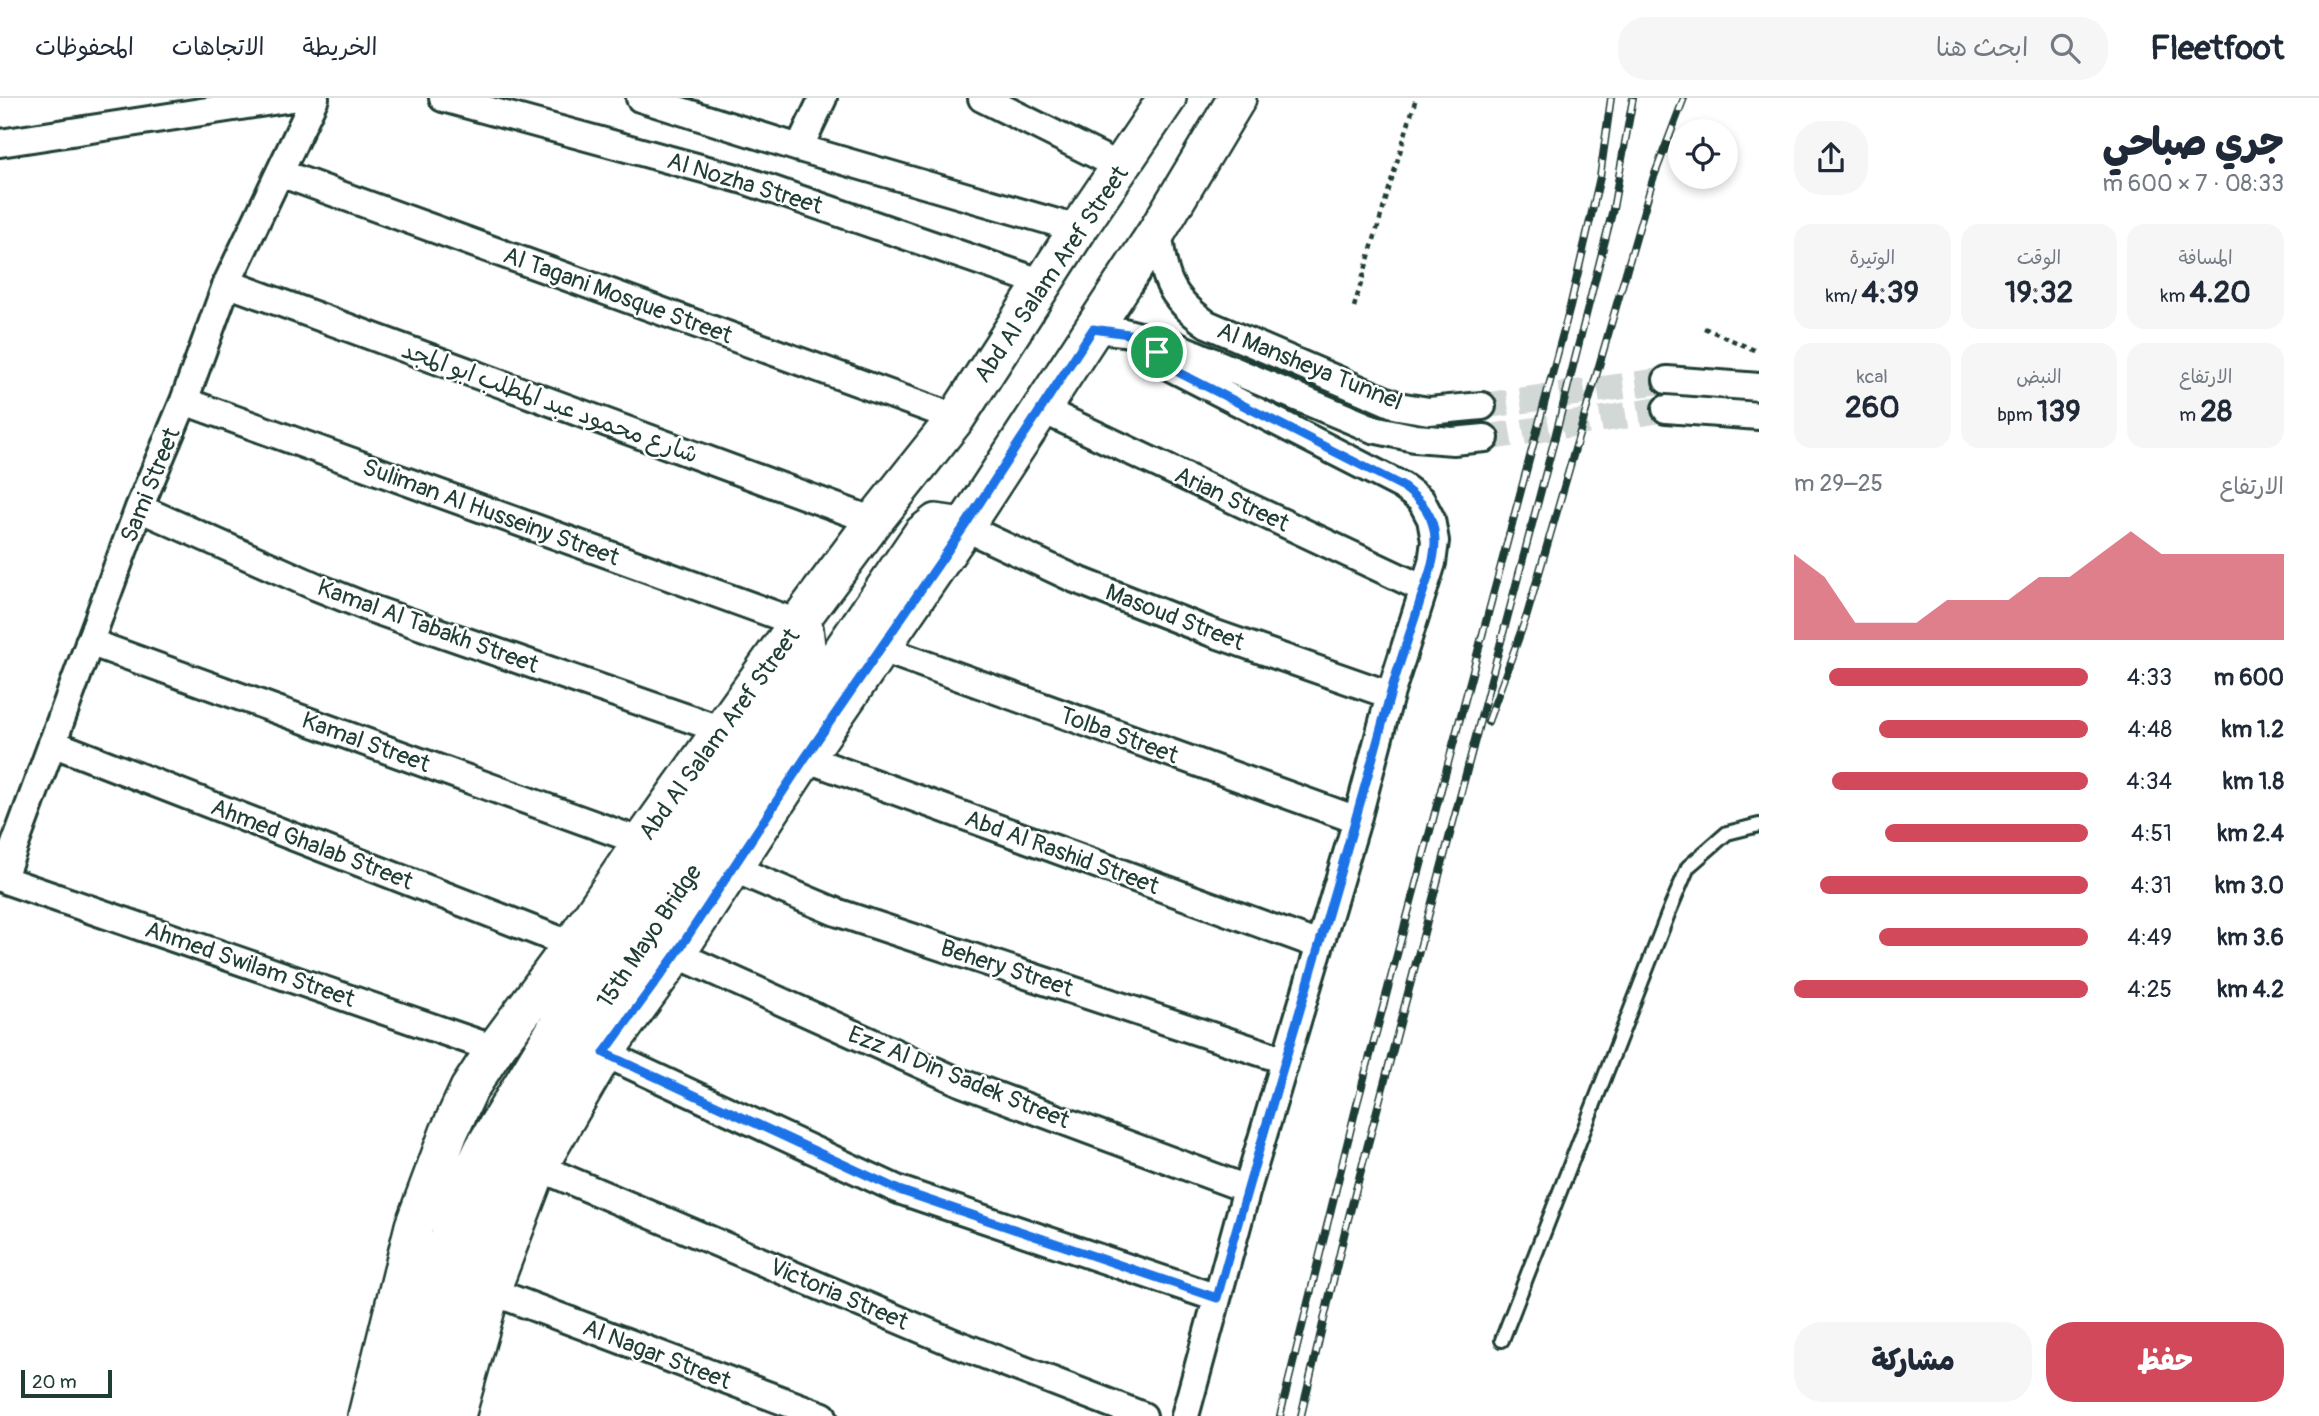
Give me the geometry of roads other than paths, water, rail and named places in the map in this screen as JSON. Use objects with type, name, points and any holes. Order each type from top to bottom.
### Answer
[{"type":"main road","name":"Abd Al Salam Aref Street","points":[[367,1416],[414,1226],[430,1178],[469,1089],[798,623],[956,418],[1078,229],[1167,98]]},
{"type":"main road","points":[[456,1416],[491,1292],[538,1167],[604,1053],[676,954],[732,867],[781,741],[882,649],[1158,230],[1237,98]]},
{"type":"main road","name":"15th Mayo Bridge","points":[[430,1416],[473,1255],[505,1165],[521,1135],[590,1024],[922,534],[936,523],[964,527]]},
{"type":"main road","name":"15th Mayo Bridge","points":[[403,1416],[448,1242],[466,1186],[484,1148],[578,993],[689,825],[781,741],[792,678],[803,656],[806,636],[798,623]]},
{"type":"street","points":[[0,143],[292,98]]},
{"type":"street","name":"Sami Street","points":[[5,880],[4,872],[89,642],[139,508],[184,401],[227,283],[315,98]]},
{"type":"street","name":"Al Nozha Street","points":[[443,98],[524,109],[744,180],[1043,283]]},
{"type":"street","name":"Al Nozha Street","points":[[640,98],[799,148],[1078,229]]},
{"type":"street","points":[[799,148],[823,98]]},
{"type":"street","points":[[982,98],[1121,167]]},
{"type":"street","name":"Al Tagani Mosque Street","points":[[280,173],[956,418]]},
{"type":"street","name":"Al Mansheya Tunnel","points":[[1158,230],[1163,268],[1172,291],[1187,310],[1207,324],[1398,406],[1429,411],[1482,406]]},
{"type":"street","name":"شارع محمود عبد المطلب ابو المجد","points":[[227,283],[874,521]]},
{"type":"street","name":"Al Mansheya Tunnel","points":[[1093,329],[1150,337],[1373,429],[1415,438],[1485,439]]},
{"type":"street","points":[[1150,337],[1157,352],[1170,368],[1402,486],[1421,500],[1431,519],[1435,541],[1424,590],[1390,695],[1357,820],[1284,1060],[1185,1416]]},
{"type":"street","points":[[1667,380],[1759,387]]},
{"type":"street","name":"Suliman Al Husseiny Street","points":[[184,401],[798,623]]},
{"type":"street","name":"Arian Street","points":[[1041,409],[1424,590]]},
{"type":"street","points":[[1666,409],[1759,416]]},
{"type":"street","name":"Kamal Al Tabakh Street","points":[[139,508],[317,587],[372,608],[722,730]]},
{"type":"street","name":"Masoud Street","points":[[964,527],[1075,579],[1198,628],[1390,695]]},
{"type":"street","name":"Kamal Street","points":[[89,642],[642,842]]},
{"type":"street","name":"Tolba Street","points":[[882,649],[1357,820]]},
{"type":"street","name":"Abd Al Rashid Street","points":[[781,741],[1320,946]]},
{"type":"street","name":"Ahmed Ghalab Street","points":[[52,743],[572,945]]},
{"type":"street","name":"Behery Street","points":[[732,867],[836,912],[1284,1060]]},
{"type":"street","name":"Ahmed Swilam Street","points":[[5,880],[495,1049]]},
{"type":"street","name":"Ezz Al Din Sadek Street","points":[[676,954],[962,1083],[1247,1189]]},
{"type":"street","points":[[604,1053],[899,1190],[1217,1298]]},
{"type":"street","name":"Victoria Street","points":[[538,1167],[954,1343],[1143,1416]]},
{"type":"street","name":"Al Nagar Street","points":[[491,1292],[823,1416]]},
{"type":"lane","points":[[1502,1340],[1657,940],[1688,867],[1727,833],[1759,825]]},
{"type":"tunnel","points":[[1482,406],[1667,380]]},
{"type":"tunnel","points":[[1485,438],[1666,409]]},
{"type":"railway","points":[[1280,1416],[1356,1108],[1570,307],[1600,177],[1611,98]]},
{"type":"railway","points":[[1301,1416],[1345,1231],[1613,209],[1633,98]]},
{"type":"railway","points":[[1488,722],[1527,615],[1653,179],[1684,98]]}]
